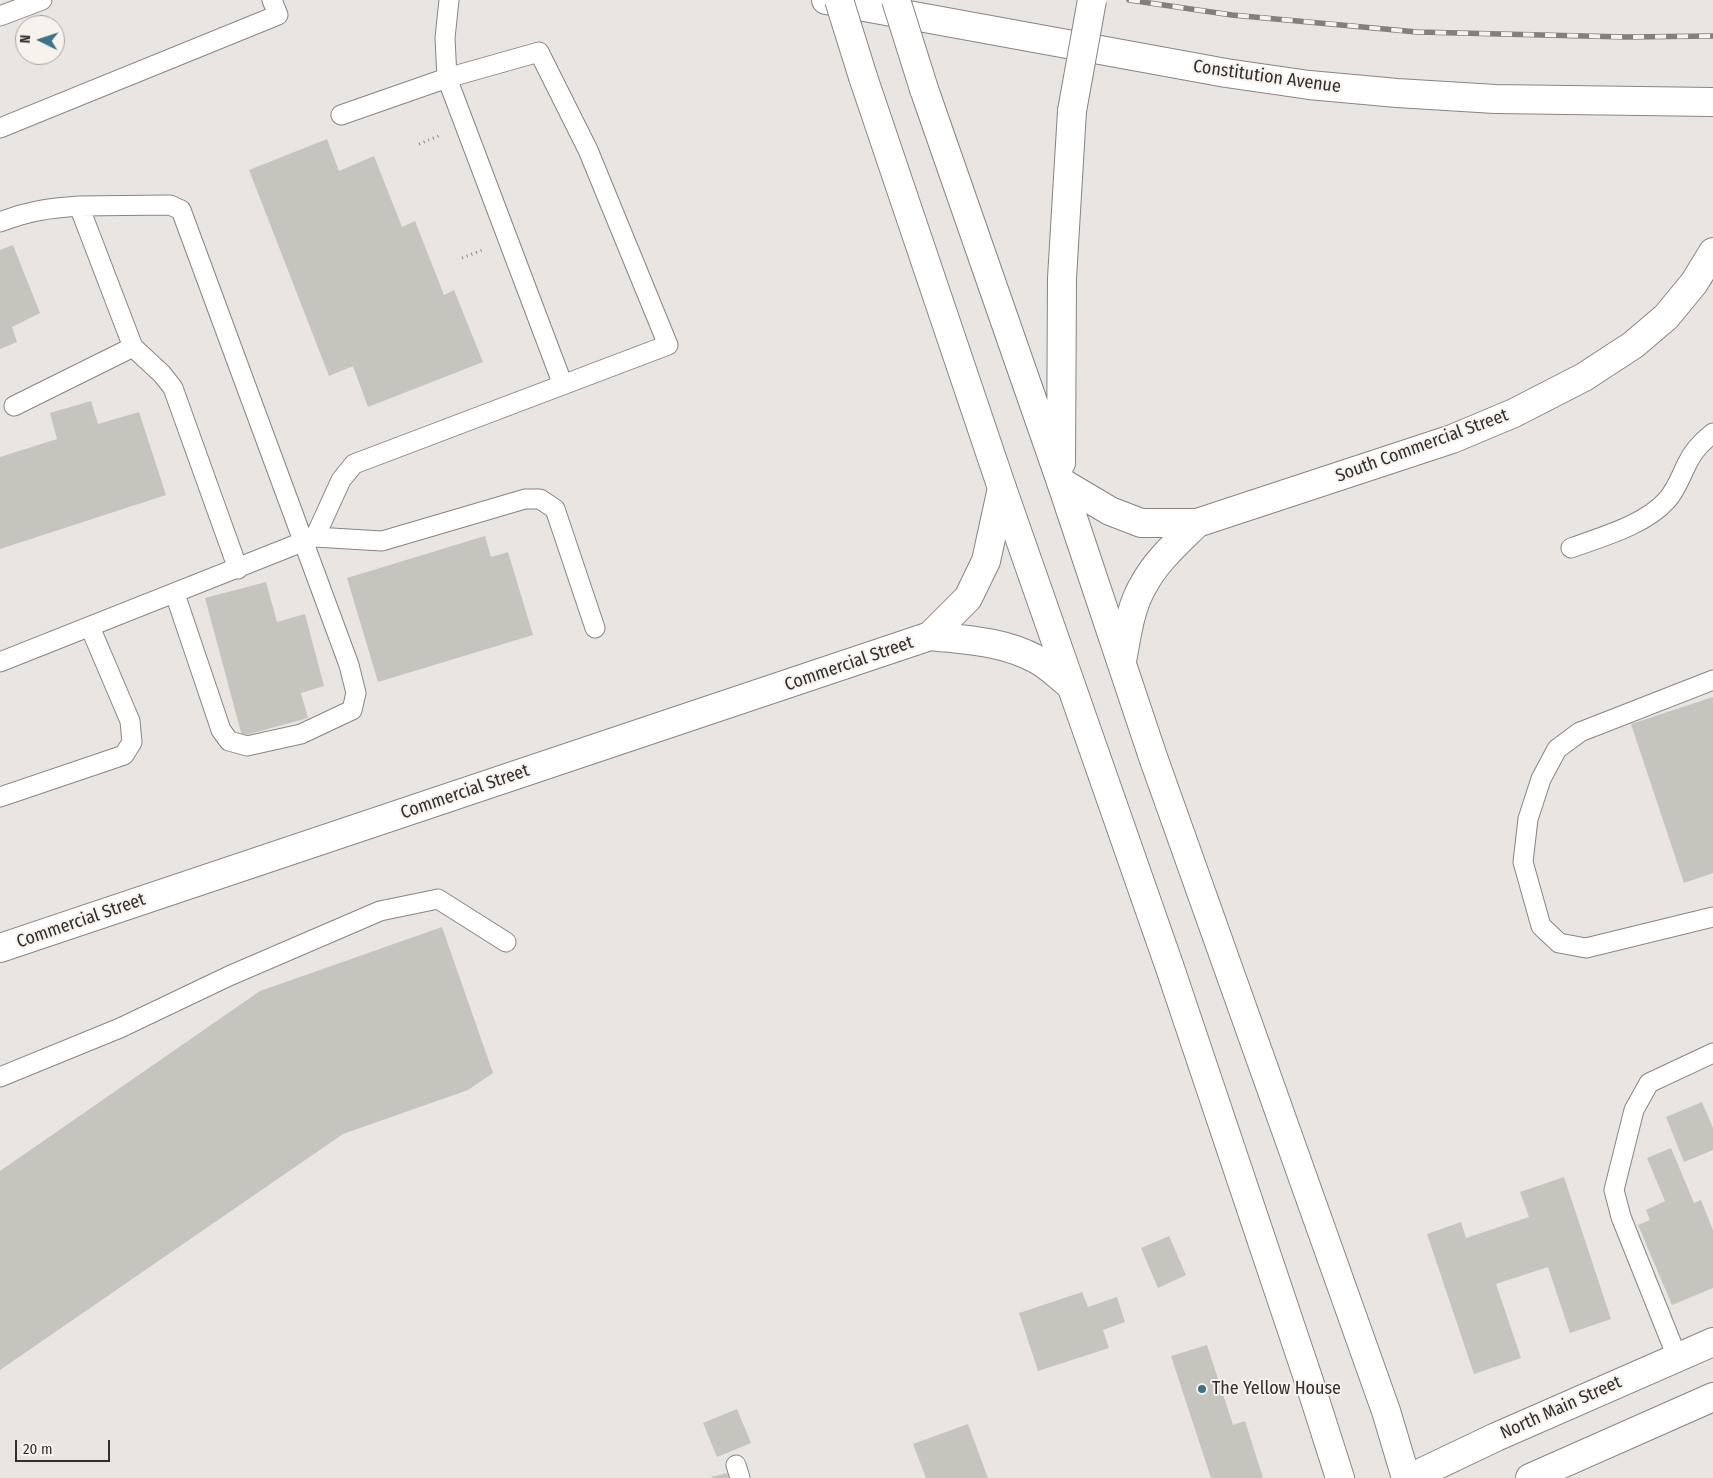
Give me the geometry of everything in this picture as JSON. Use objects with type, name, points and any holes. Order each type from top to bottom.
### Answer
[{"type":"main road","name":"Constitution Avenue","points":[[826,0],[1226,73],[1309,84],[1397,93],[1495,99],[1713,102]]},
{"type":"main road","points":[[839,0],[863,77],[1002,488],[1169,965],[1340,1478]]},
{"type":"main road","points":[[896,0],[924,89],[1061,482],[1153,757],[1386,1411],[1406,1478]]},
{"type":"main road","points":[[1061,482],[1062,278],[1072,111],[1092,0]]},
{"type":"main road","name":"South Commercial Street","points":[[1061,482],[1110,512],[1142,523],[1197,523],[1452,439],[1514,413],[1575,381],[1633,345],[1666,317],[1694,283],[1713,252]]},
{"type":"main road","name":"Commercial Street","points":[[930,636],[968,598],[986,561],[1002,488]]},
{"type":"main road","name":"South Commercial Street","points":[[1122,661],[1133,608],[1143,584],[1158,563],[1197,523]]},
{"type":"main road","name":"Commercial Street","points":[[0,948],[930,636],[981,641],[1009,647],[1037,659],[1070,685]]},
{"type":"main road","name":"North Main Street","points":[[1410,1478],[1496,1437],[1713,1342]]},
{"type":"main road","points":[[1539,1476],[1713,1397]]},
{"type":"lane","points":[[0,128],[278,15],[272,0]]},
{"type":"lane","points":[[449,0],[445,38],[447,78],[563,385]]},
{"type":"lane","points":[[0,16],[35,1]]},
{"type":"lane","points":[[309,540],[342,480],[354,464],[668,345],[588,150],[539,52],[447,78],[342,115]]},
{"type":"lane","points":[[0,222],[24,213],[48,208],[170,205],[181,210],[309,540],[349,665],[356,694],[352,710],[301,734],[247,746],[229,740],[221,730],[175,594]]},
{"type":"lane","points":[[79,206],[133,347],[162,374],[173,388],[238,569]]},
{"type":"lane","points":[[14,406],[133,347]]},
{"type":"lane","points":[[1571,548],[1626,528],[1666,500],[1678,483],[1688,460],[1704,440],[1713,433]]},
{"type":"lane","points":[[0,662],[309,540],[382,541],[524,499],[540,499],[555,509],[595,628]]},
{"type":"lane","points":[[0,797],[124,755],[132,742],[130,721],[90,627]]},
{"type":"lane","points":[[1713,680],[1580,732],[1557,749],[1541,779],[1528,819],[1523,862],[1540,926],[1558,943],[1586,948],[1713,918]]},
{"type":"lane","points":[[0,1077],[120,1028],[229,976],[380,911],[438,899],[506,942]]},
{"type":"lane","points":[[1677,1357],[1621,1217],[1614,1190],[1634,1110],[1649,1083],[1713,1054]]},
{"type":"building","points":[[327,139],[339,171],[374,156],[402,227],[415,221],[444,295],[454,290],[483,362],[368,407],[353,366],[329,376],[249,170]]},
{"type":"building","points":[[13,245],[40,313],[12,327],[17,342],[0,349],[0,250]]},
{"type":"building","points":[[91,401],[98,424],[139,412],[166,495],[0,549],[0,457],[57,439],[50,413]]},
{"type":"building","points":[[485,536],[491,557],[508,552],[533,635],[378,682],[347,578]]},
{"type":"building","points":[[266,582],[277,622],[305,614],[324,686],[301,693],[308,718],[242,736],[205,598]]},
{"type":"building","points":[[1713,697],[1713,873],[1684,883],[1631,724]]},
{"type":"building","points":[[442,927],[493,1073],[468,1090],[343,1134],[0,1370],[0,1171],[260,991]]},
{"type":"building","points":[[1702,1102],[1713,1128],[1713,1150],[1684,1162],[1666,1117]]},
{"type":"building","points":[[1671,1148],[1694,1203],[1701,1200],[1713,1230],[1713,1288],[1672,1305],[1638,1225],[1650,1220],[1646,1210],[1665,1201],[1647,1158]]},
{"type":"building","points":[[1564,1177],[1611,1319],[1570,1333],[1548,1267],[1496,1284],[1521,1358],[1474,1374],[1427,1234],[1461,1222],[1466,1238],[1529,1217],[1520,1192]]},
{"type":"building","points":[[1169,1236],[1186,1275],[1158,1288],[1141,1248]]},
{"type":"building","points":[[1082,1292],[1088,1307],[1117,1297],[1125,1322],[1103,1330],[1109,1348],[1038,1371],[1019,1313]]},
{"type":"building","name":"The Yellow House","points":[[1207,1345],[1233,1425],[1245,1421],[1263,1478],[1211,1478],[1171,1356]]},
{"type":"building","points":[[737,1409],[751,1443],[717,1457],[703,1423]]},
{"type":"building","points":[[968,1424],[988,1478],[926,1478],[913,1444]]},
{"type":"building","points":[[727,1473],[729,1478],[711,1478],[711,1477]]},
{"type":"railway","points":[[1129,0],[1232,15],[1417,32],[1626,37],[1713,36]]},
{"type":"place","name":"The Yellow House","points":[[1202,1389]]}]
